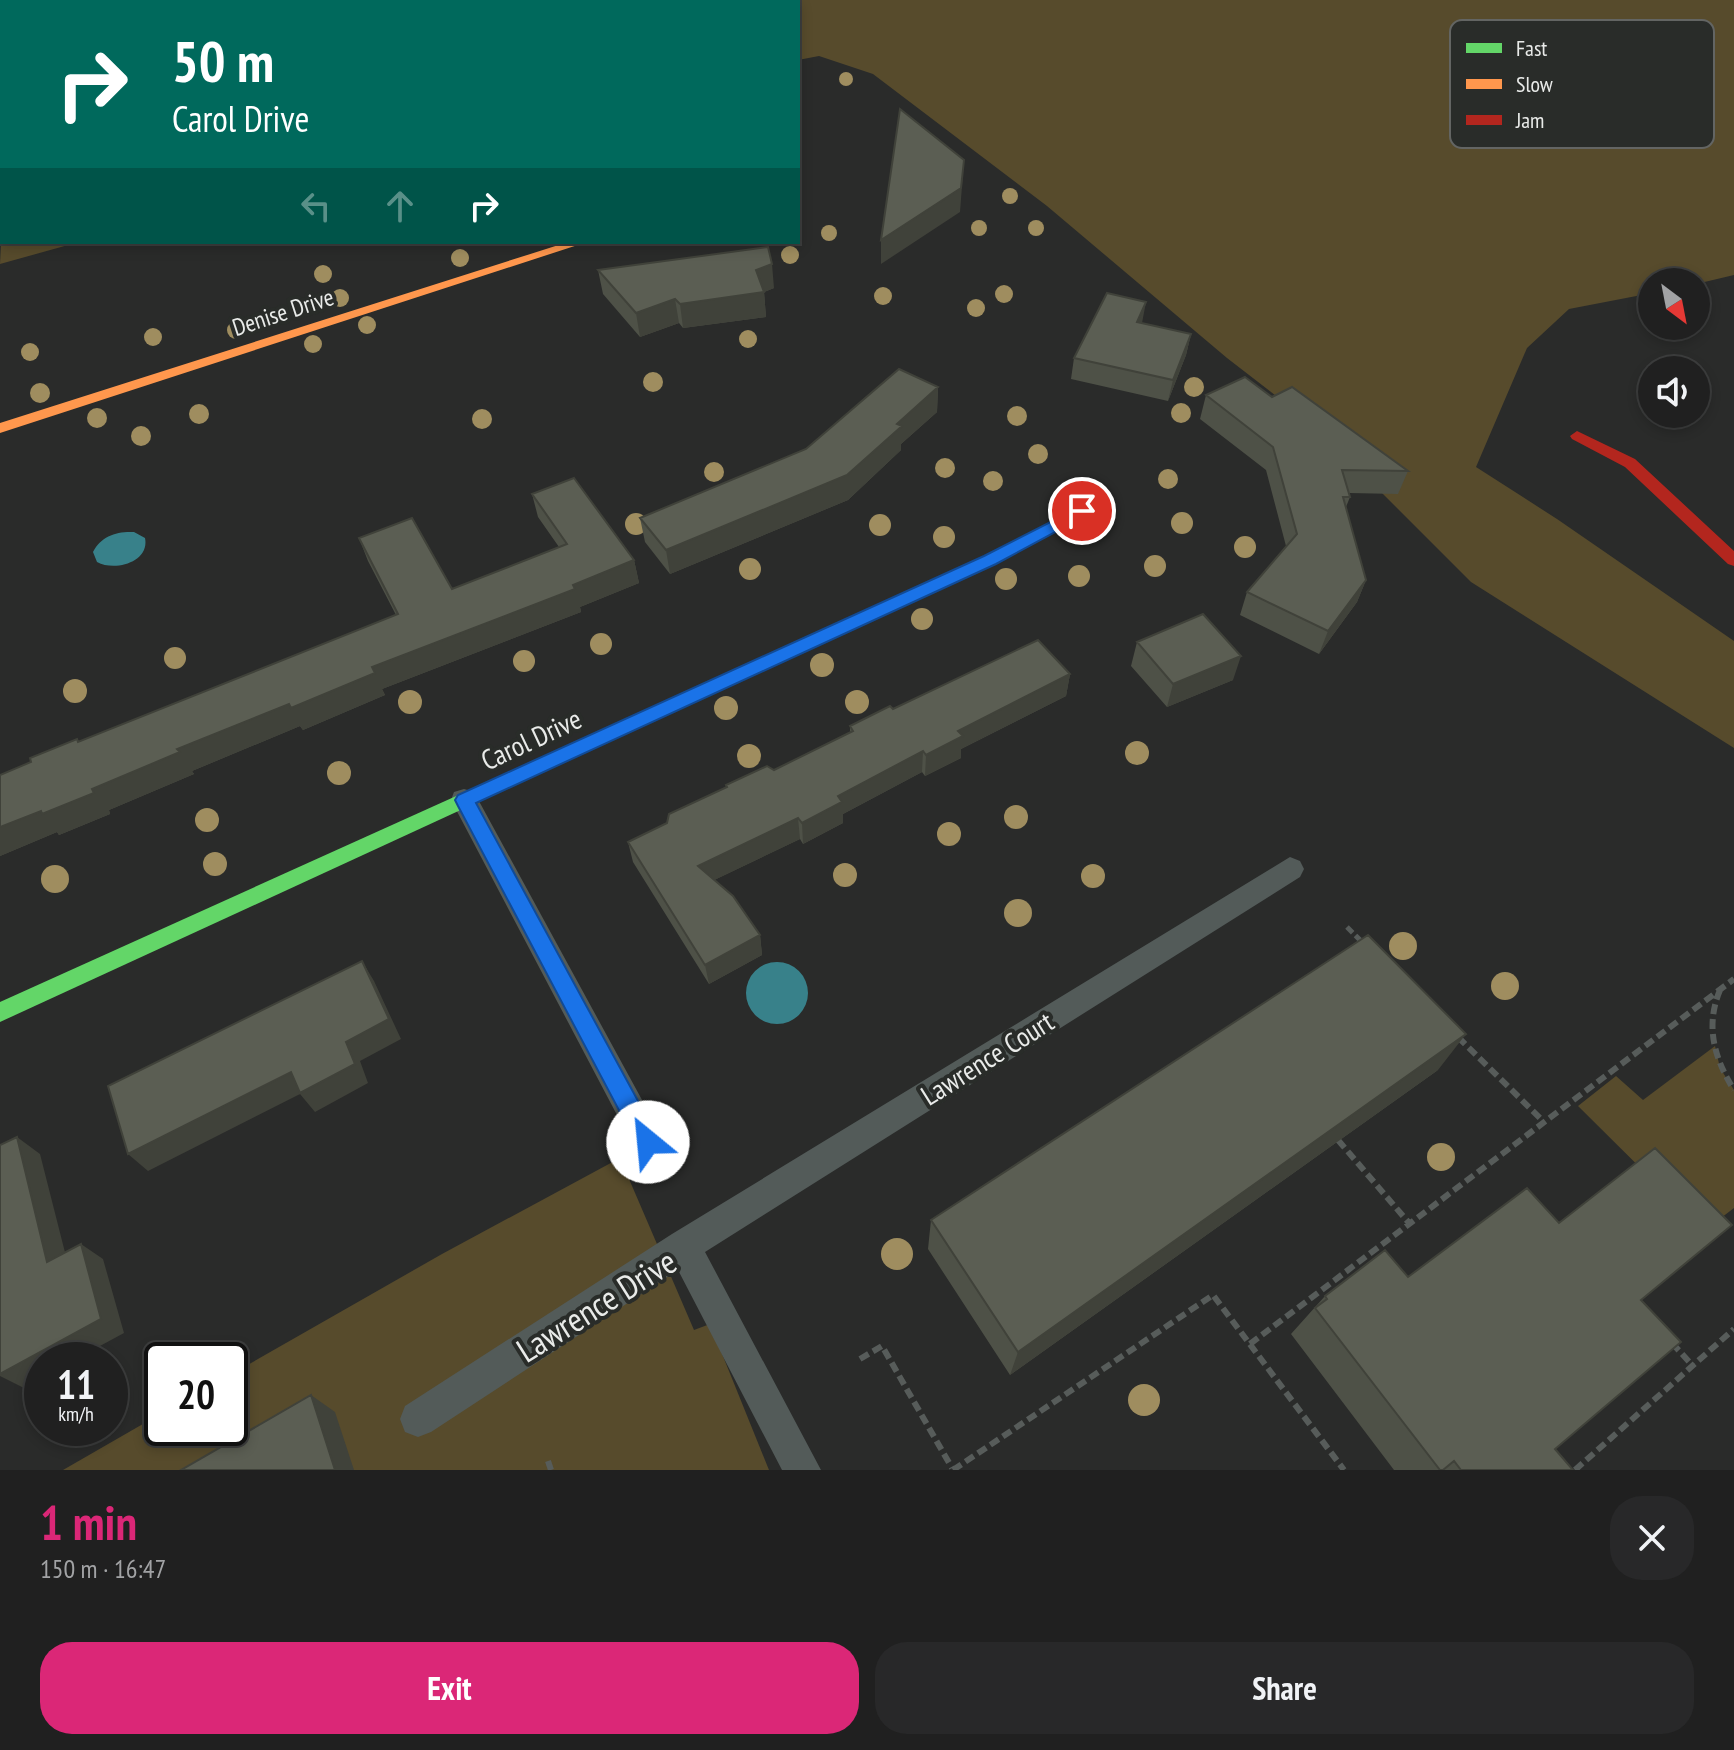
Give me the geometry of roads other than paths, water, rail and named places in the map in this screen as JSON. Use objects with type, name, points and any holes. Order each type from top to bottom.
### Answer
[{"type":"street","name":"Denise Drive","points":[[0,428],[575,244]]},
{"type":"street","points":[[1577,436],[1630,463],[1734,560]]},
{"type":"street","name":"Carol Drive","points":[[0,1012],[990,560],[1082,511]]},
{"type":"lane","points":[[464,800],[648,1142]]},
{"type":"lane","name":"Lawrence Court","points":[[684,1246],[1290,869]]},
{"type":"lane","name":"Lawrence Drive","points":[[418,1419],[684,1246],[802,1470]]},
{"type":"water","points":[[122,532],[134,532],[145,538],[145,546],[137,559],[113,566],[97,562],[93,552],[100,542]]},
{"type":"water","points":[[777,962],[799,971],[808,993],[799,1015],[777,1024],[755,1015],[746,993],[755,971]]}]
